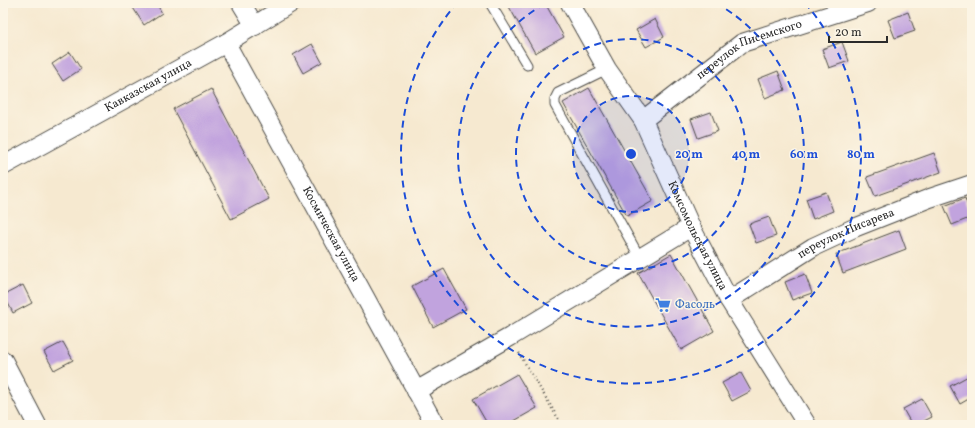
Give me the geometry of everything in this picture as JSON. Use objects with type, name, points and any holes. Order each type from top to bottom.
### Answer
[{"type":"street","points":[[241,3],[255,26]]},
{"type":"street","name":"Кавказская улица","points":[[3,166],[226,43],[291,3]]},
{"type":"street","name":"Комсомольская улица","points":[[570,3],[607,69],[643,120],[691,227],[729,300],[807,425]]},
{"type":"street","name":"переулок Писемского","points":[[643,120],[742,43],[868,3]]},
{"type":"street","name":"Космическая улица","points":[[226,43],[435,425]]},
{"type":"street","name":"переулок Писарева","points":[[729,300],[813,247],[854,228],[930,198],[972,184]]},
{"type":"street","points":[[416,391],[510,337],[691,227]]},
{"type":"street","points":[[3,360],[37,425]]},
{"type":"lane","points":[[490,3],[527,65]]},
{"type":"lane","points":[[607,69],[558,93],[555,99],[555,105],[640,258]]},
{"type":"path","points":[[510,337],[562,425]]},
{"type":"building","points":[[130,3],[156,3],[162,13],[144,25]]},
{"type":"building","points":[[507,3],[545,3],[564,37],[535,53]]},
{"type":"building","points":[[908,12],[915,31],[895,38],[888,20]]},
{"type":"building","points":[[655,19],[664,37],[646,47],[636,30]]},
{"type":"building","points":[[842,42],[849,61],[829,68],[822,49]]},
{"type":"building","points":[[312,44],[322,62],[303,73],[293,55]]},
{"type":"building","points":[[70,52],[81,69],[63,81],[52,64]]},
{"type":"building","points":[[778,71],[785,90],[765,98],[758,79]]},
{"type":"building","points":[[589,88],[653,201],[627,216],[563,103]]},
{"type":"building","points":[[211,89],[269,199],[231,219],[173,109]]},
{"type":"building","points":[[711,112],[718,131],[698,138],[691,119]]},
{"type":"building","points":[[934,153],[941,172],[875,196],[867,177]]},
{"type":"building","points":[[826,192],[833,211],[813,219],[806,199]]},
{"type":"building","points":[[965,198],[972,217],[952,225],[944,206]]},
{"type":"building","points":[[769,217],[776,236],[756,243],[749,224]]},
{"type":"building","points":[[899,230],[906,249],[843,273],[836,254]]},
{"type":"building","points":[[671,254],[714,331],[681,350],[638,273]]},
{"type":"building","points":[[444,269],[466,309],[433,327],[412,286]]},
{"type":"building","points":[[805,274],[812,293],[792,300],[785,282]]},
{"type":"building","points":[[23,285],[32,303],[13,313],[4,295]]},
{"type":"building","points":[[63,342],[73,360],[54,370],[44,352]]},
{"type":"building","points":[[741,373],[751,391],[732,401],[722,383]]},
{"type":"building","points":[[517,374],[537,408],[507,425],[488,425],[473,399]]},
{"type":"building","points":[[972,374],[972,397],[960,404],[950,386]]},
{"type":"building","points":[[922,399],[932,417],[916,425],[912,425],[903,409]]},
{"type":"place","name":"Фасоль","points":[[663,305]]}]
